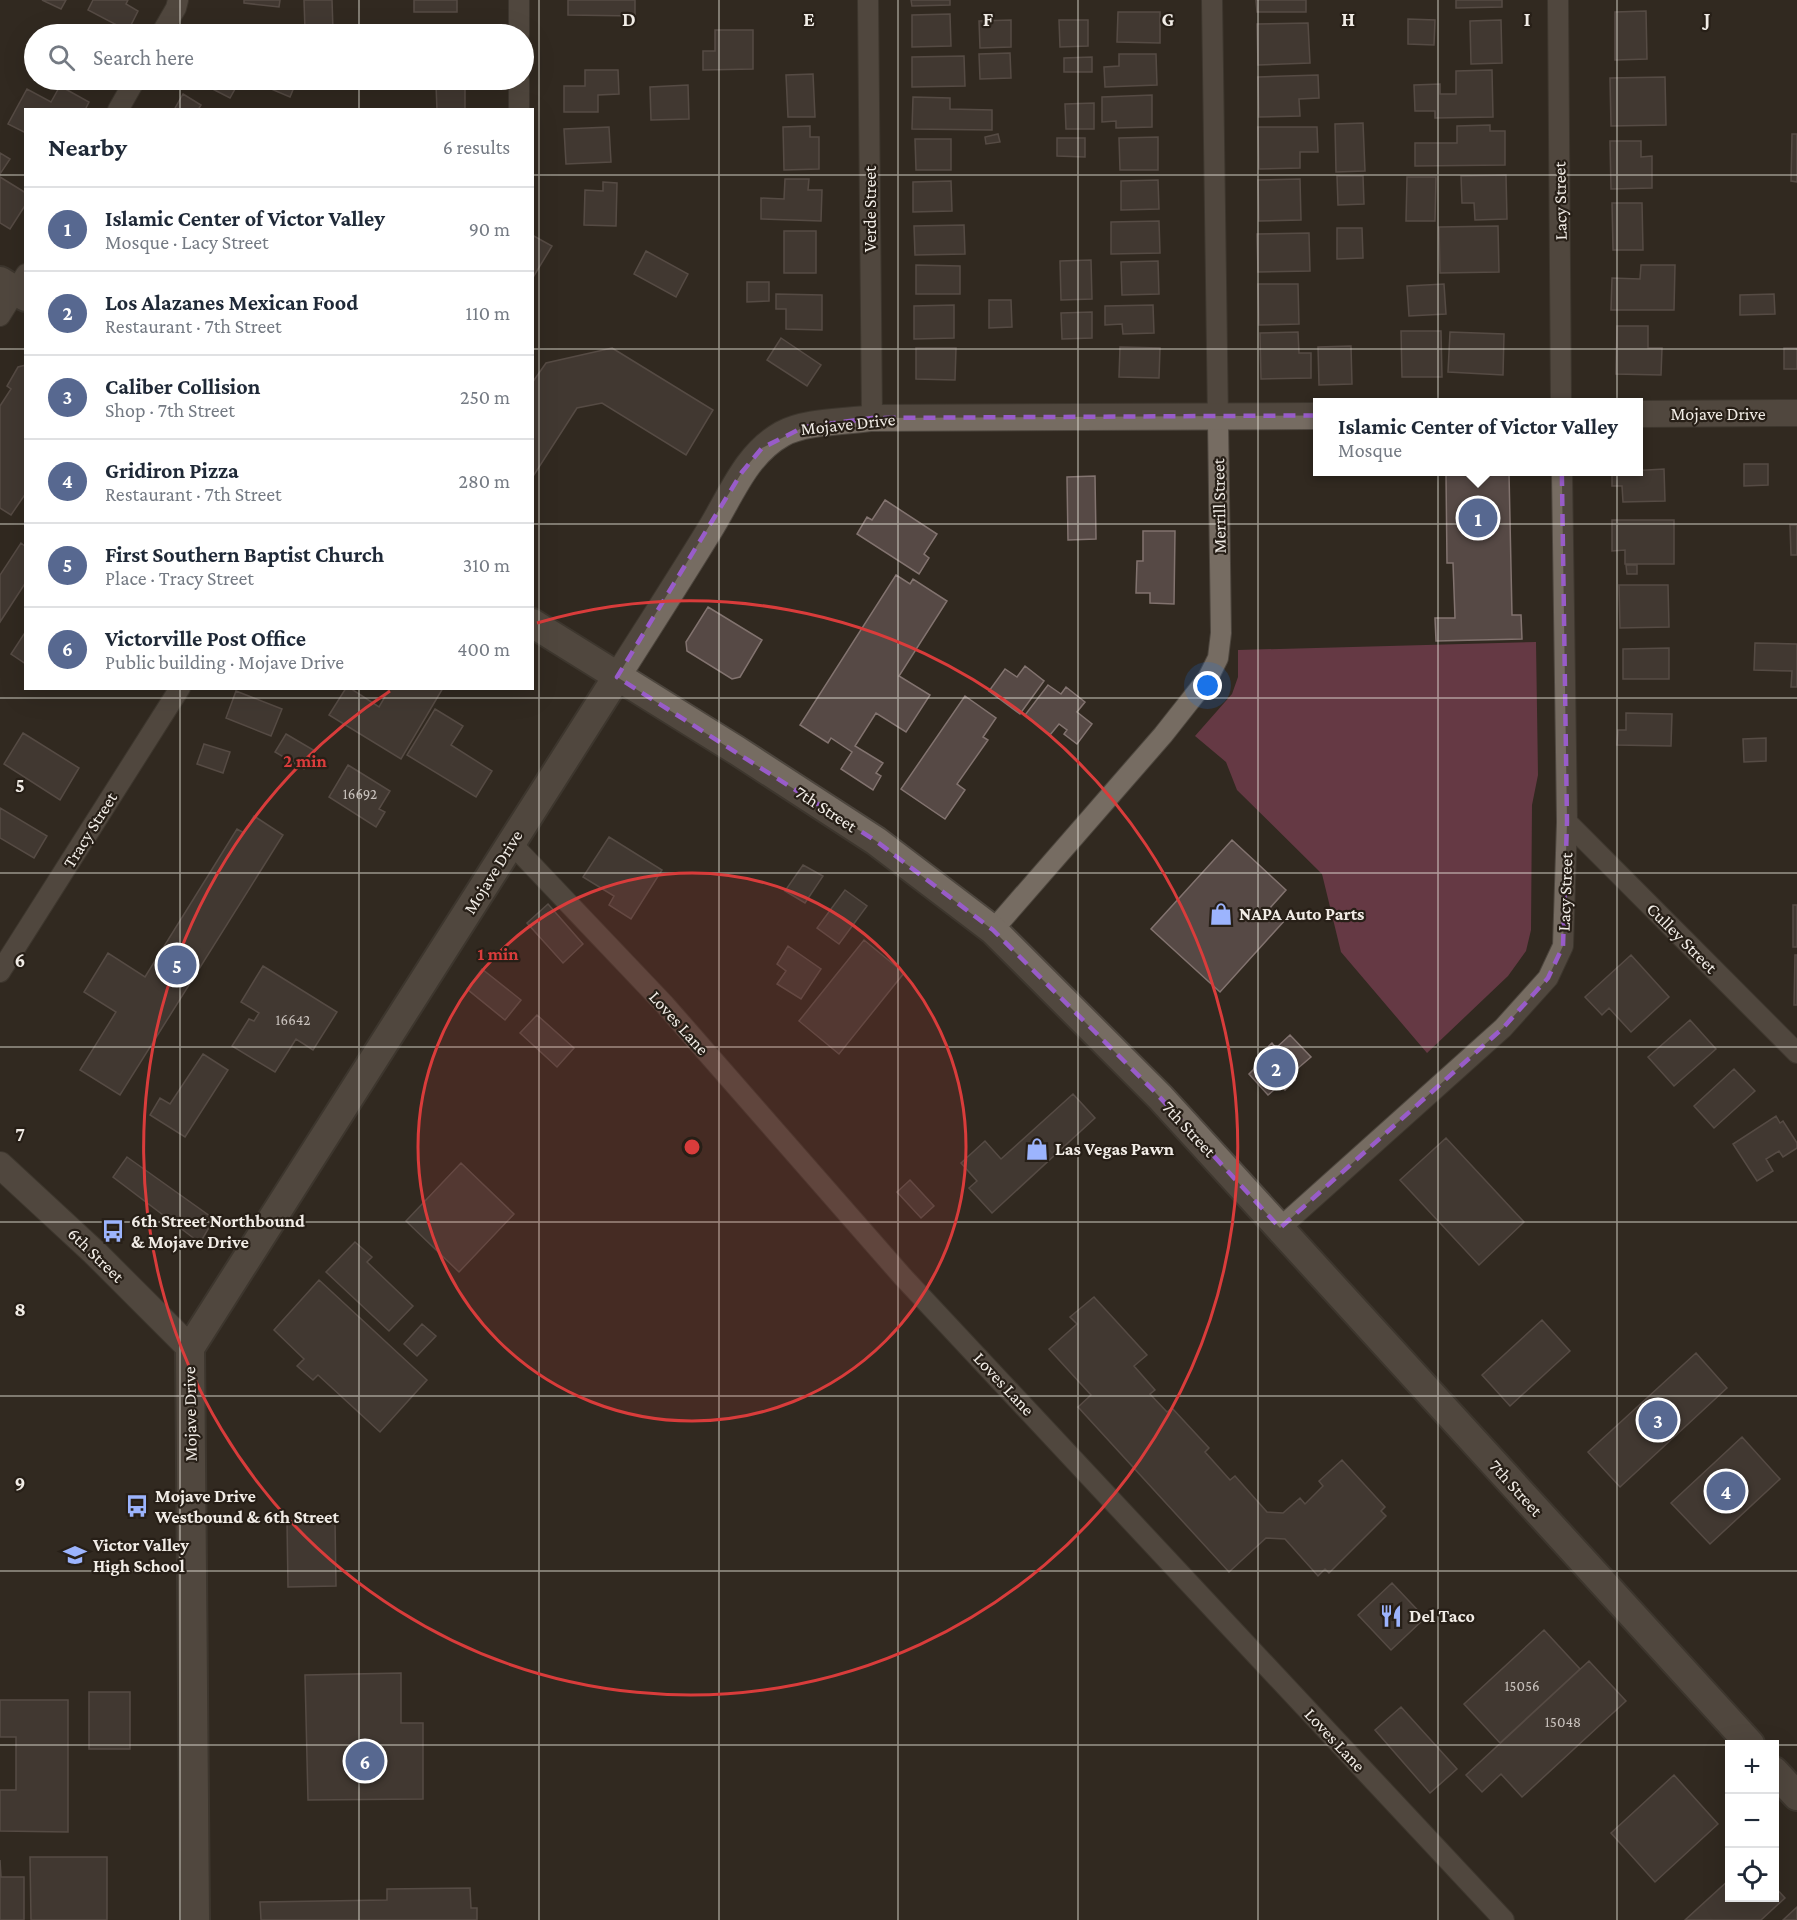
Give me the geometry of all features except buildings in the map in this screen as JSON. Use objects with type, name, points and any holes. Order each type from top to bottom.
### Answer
[{"type":"main road","name":"7th Street","points":[[534,624],[736,750],[876,841],[993,930],[1160,1097],[1746,1740]]},
{"type":"main road","name":"Mojave Drive","points":[[195,1920],[190,1348],[617,677]]},
{"type":"main road","points":[[1779,1776],[1797,1796]]},
{"type":"street","points":[[167,24],[178,0]]},
{"type":"street","points":[[519,0],[519,24]]},
{"type":"street","name":"Verde Street","points":[[868,0],[872,418]]},
{"type":"street","name":"Merrill Street","points":[[993,930],[1163,735],[1208,678],[1218,658],[1221,633],[1212,0]]},
{"type":"street","name":"Lacy Street","points":[[1558,0],[1561,398]]},
{"type":"street","points":[[119,108],[129,90]]},
{"type":"street","points":[[519,90],[519,108]]},
{"type":"street","points":[[0,316],[17,286]]},
{"type":"street","name":"Mojave Drive","points":[[1643,414],[1797,413]]},
{"type":"street","name":"Mojave Drive","points":[[617,677],[716,520],[742,472],[762,448],[784,433],[804,427],[872,418],[1313,416]]},
{"type":"street","name":"Lacy Street","points":[[1280,1228],[1503,1028],[1548,978],[1563,946],[1567,822],[1562,476]]},
{"type":"street","name":"Tracy Street","points":[[0,972],[179,690]]},
{"type":"street","name":"Culley Street","points":[[1567,822],[1797,1053]]},
{"type":"street","name":"Loves Lane","points":[[511,843],[665,1005],[903,1277],[1504,1920]]},
{"type":"street","name":"6th Street","points":[[0,1165],[95,1253],[190,1348]]},
{"type":"highlighted area","points":[[1561,414],[1567,822],[1563,946],[1548,978],[1503,1028],[1280,1228],[1155,1092],[993,930],[876,841],[617,677],[742,472],[762,448],[804,427],[872,418]]},
{"type":"shaded area","points":[[1536,642],[1538,775],[1532,805],[1531,930],[1526,951],[1508,976],[1427,1053],[1341,952],[1322,874],[1237,790],[1226,762],[1195,736],[1232,694],[1238,677],[1238,650]]},
{"type":"place","name":"Islamic Center of Victor Valley","points":[[1478,518]]},
{"type":"place","name":"NAPA Auto Parts","points":[[1221,914]]},
{"type":"place","name":"First Southern Baptist Church","points":[[177,965]]},
{"type":"place","name":"Los Alazanes Mexican Food","points":[[1276,1068]]},
{"type":"place","name":"Las Vegas Pawn","points":[[1037,1149]]},
{"type":"place","name":"6th Street Northbound & Mojave Drive","points":[[113,1231]]},
{"type":"place","name":"Caliber Collision","points":[[1658,1420]]},
{"type":"place","name":"Gridiron Pizza","points":[[1726,1491]]},
{"type":"place","name":"Mojave Drive Westbound & 6th Street","points":[[137,1506]]},
{"type":"place","name":"Victor Valley High School","points":[[75,1555]]},
{"type":"place","name":"Del Taco","points":[[1391,1616]]},
{"type":"place","name":"Victorville Post Office","points":[[365,1761]]}]
